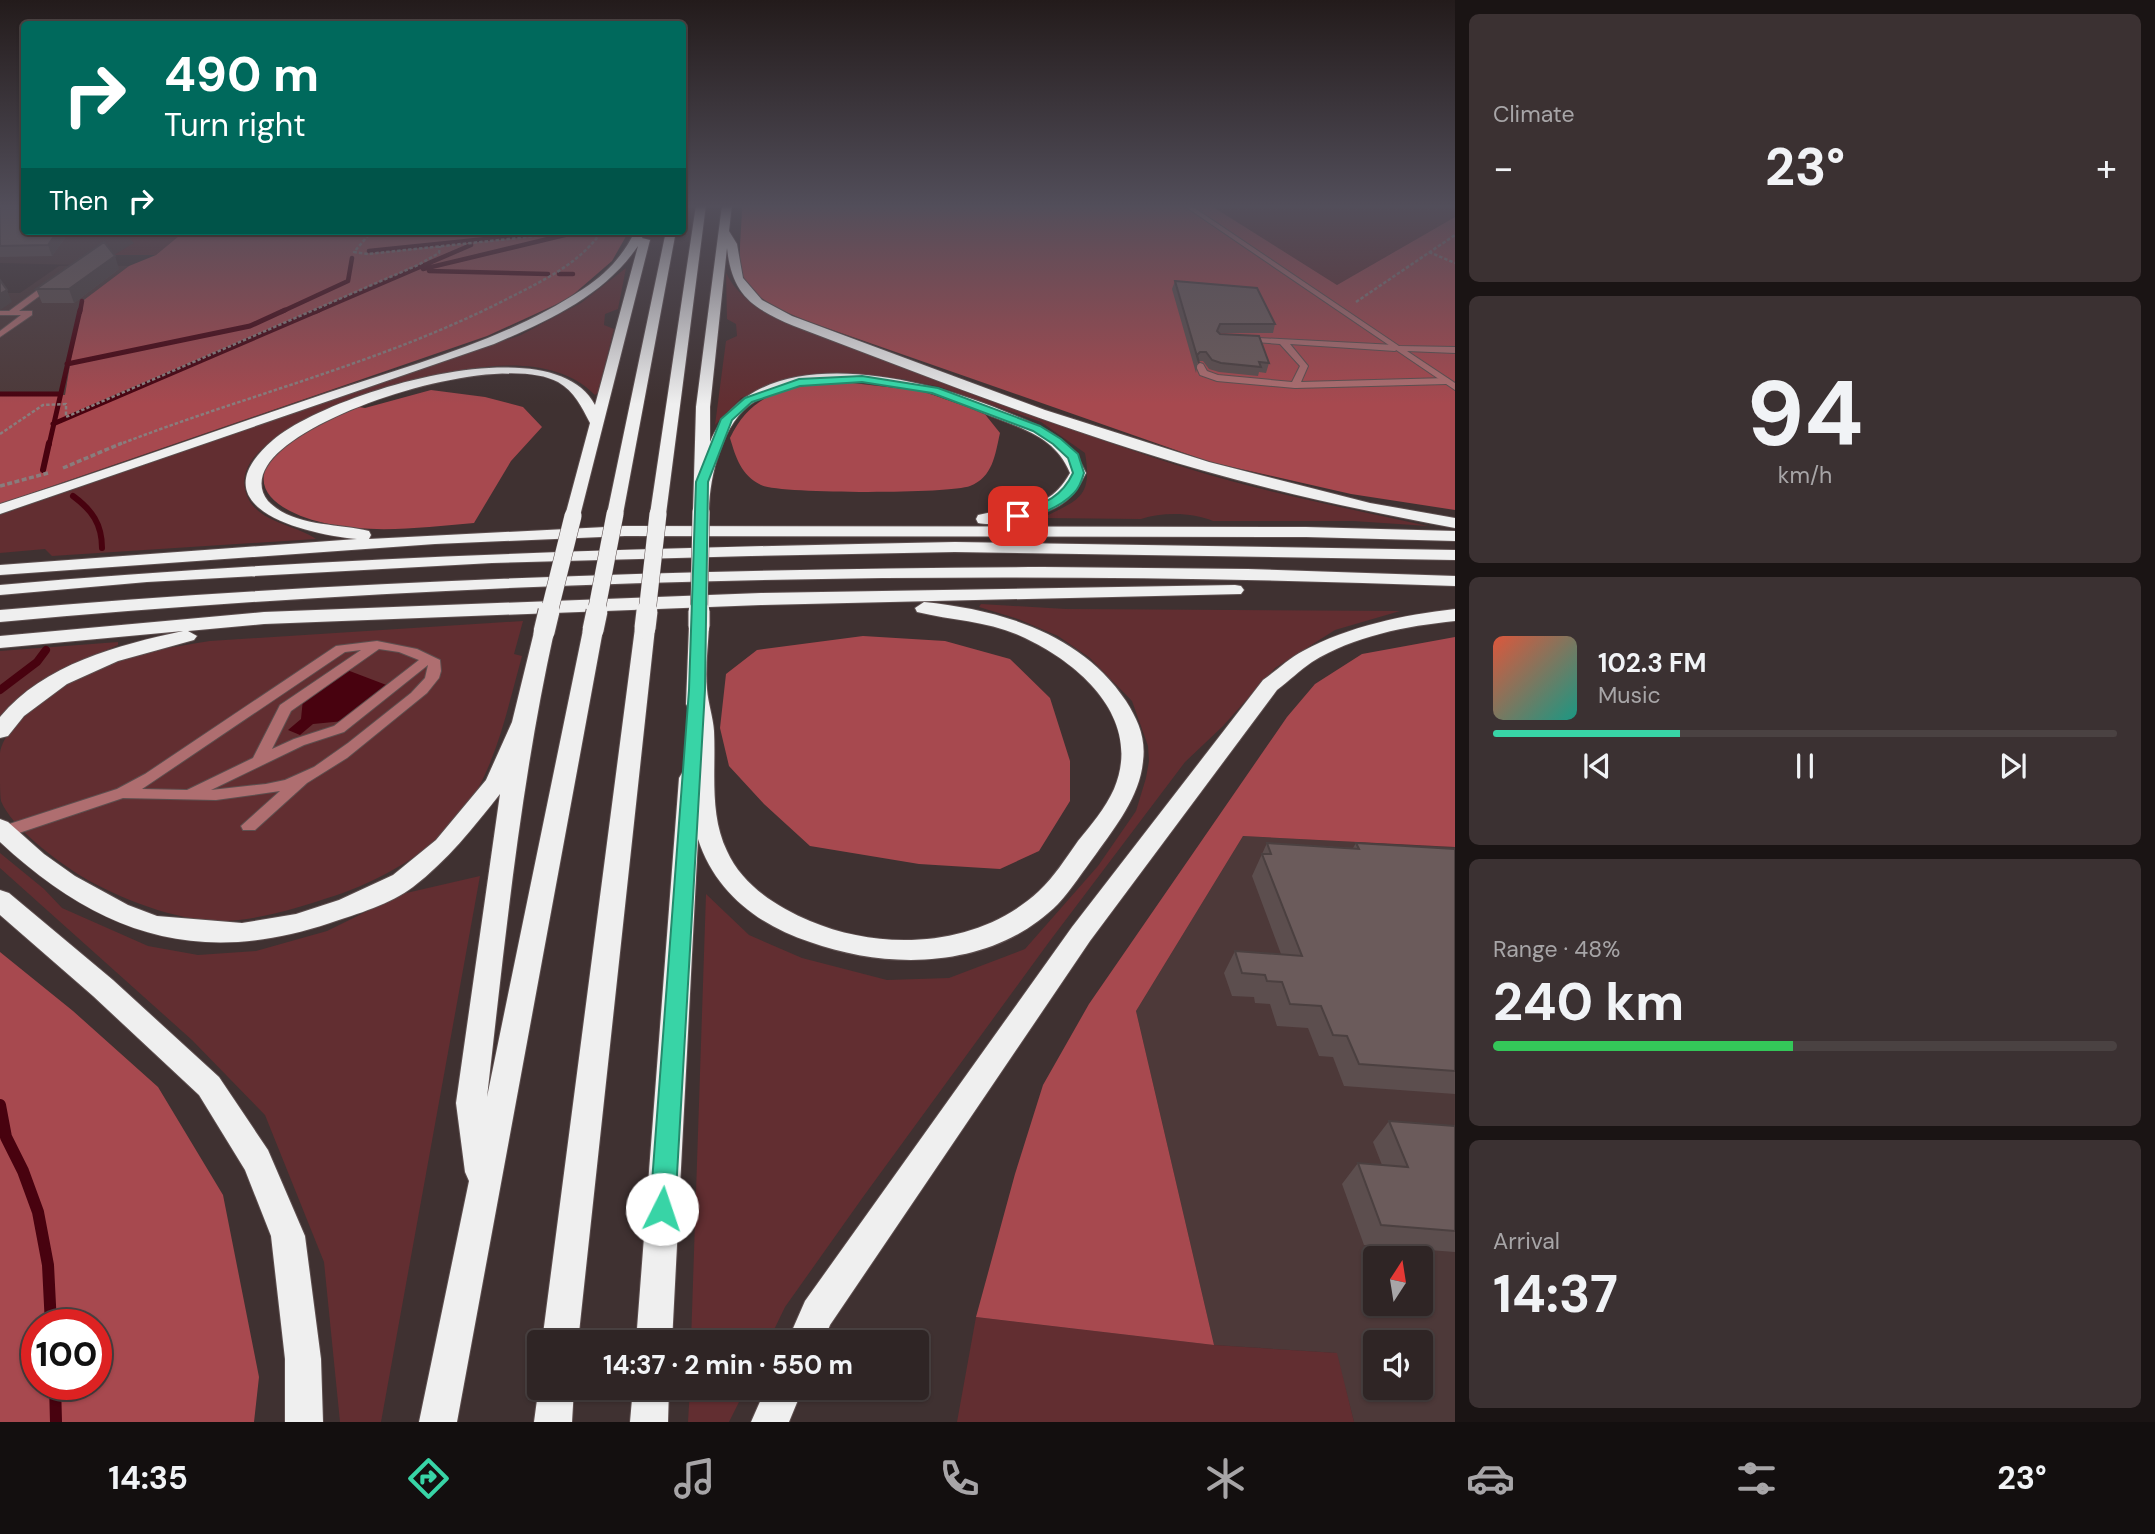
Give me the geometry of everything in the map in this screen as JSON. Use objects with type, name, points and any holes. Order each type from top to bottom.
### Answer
[{"type":"highway","points":[[0,509],[421,365],[519,328],[568,303],[612,271]]},
{"type":"highway","points":[[484,1188],[471,1103],[504,839],[523,722],[637,271]]},
{"type":"highway","points":[[438,1422],[663,271]]},
{"type":"highway","points":[[562,1330],[597,1016],[690,271]]},
{"type":"highway","points":[[655,1330],[697,690],[703,407],[719,271]]},
{"type":"highway","points":[[735,271],[740,287],[768,309],[798,323],[1082,427],[1206,468],[1326,499],[1455,523]]},
{"type":"highway","points":[[435,539],[351,534],[307,526],[280,517],[256,498],[252,484],[256,469],[268,452],[316,420],[422,382],[469,371],[502,369],[534,372],[565,380],[581,391],[592,404],[597,421]]},
{"type":"highway","points":[[702,482],[727,419],[749,400],[799,383],[829,379],[900,383],[960,399],[1037,428],[1057,441],[1073,457],[1079,473],[1071,490],[1052,504],[1018,516],[964,521],[864,523],[805,530]]},
{"type":"highway","points":[[0,570],[435,539],[625,531],[1307,532],[1455,536]]},
{"type":"highway","points":[[0,590],[147,577],[478,558],[765,550],[955,547],[1455,555]]},
{"type":"highway","points":[[0,616],[352,592],[754,576],[1178,574],[1447,581]]},
{"type":"highway","points":[[0,642],[203,622],[410,612],[761,598],[1204,589],[1398,592],[1447,581]]},
{"type":"highway","points":[[697,690],[703,726],[702,801],[706,829],[722,866],[749,897],[768,912],[808,933],[871,950],[940,950],[1002,932],[1047,899],[1119,806],[1132,773],[1134,743],[1122,711],[1100,680],[1051,643],[997,620],[949,610],[761,598]]},
{"type":"highway","points":[[0,731],[21,708],[43,692],[83,668],[119,652],[192,635],[410,612]]},
{"type":"highway","points":[[810,1330],[817,1313],[1081,934],[1270,685],[1307,657],[1357,634],[1423,617],[1455,615]]},
{"type":"highway","points":[[2,830],[66,883],[119,912],[155,926],[242,933],[296,924],[348,907],[402,882],[445,846],[496,783],[523,722]]},
{"type":"highway","points":[[0,900],[103,988],[209,1086],[257,1161],[288,1236],[303,1359],[304,1422]]},
{"type":"highway","points":[[553,1422],[555,1400]]},
{"type":"highway","points":[[649,1422],[650,1400]]},
{"type":"highway","points":[[770,1422],[780,1400]]},
{"type":"street","points":[[1285,271],[1451,384]]},
{"type":"street","points":[[11,313],[62,276]]},
{"type":"street","points":[[0,313],[29,313],[0,335]]},
{"type":"street","points":[[1233,339],[1455,350]]},
{"type":"street","points":[[1284,343],[1304,366],[1295,385]]},
{"type":"street","points":[[1200,366],[1203,373],[1217,378],[1295,385],[1451,384]]},
{"type":"street","points":[[2,830],[122,793],[150,778],[341,649],[371,643],[421,654],[435,663],[436,671],[430,682],[249,826]]},
{"type":"street","points":[[260,760],[285,708],[378,645]]},
{"type":"street","points":[[189,794],[260,760],[339,729],[428,659]]},
{"type":"street","points":[[122,793],[231,793],[279,787],[306,778]]},
{"type":"path","points":[[0,434],[43,404],[66,404],[66,417],[403,271]]},
{"type":"path","points":[[61,469],[183,421],[419,341],[484,313],[557,271]]},
{"type":"path","points":[[1344,311],[1399,271]]},
{"type":"path","points":[[0,486],[51,472]]},
{"type":"shaded area","points":[[51,271],[122,271],[80,304],[65,395],[0,395],[0,293],[20,293]]},
{"type":"shaded area","points":[[122,271],[600,271],[568,299],[487,336],[0,504],[0,395],[65,395],[80,303]]},
{"type":"shaded area","points":[[622,271],[625,271],[618,309],[605,314],[604,325],[614,329],[598,393],[595,395],[571,378],[542,368],[510,365],[476,368],[442,374],[378,393],[318,416],[278,437],[261,450],[249,465],[244,481],[249,500],[262,514],[316,539],[52,556],[45,549],[0,553],[0,515],[521,335],[581,303]]},
{"type":"shaded area","points":[[742,271],[1315,271],[1337,285],[1361,271],[1455,271],[1455,510],[1351,494],[1210,462],[807,321],[776,307],[756,294]]},
{"type":"shaded area","points":[[1315,271],[1361,271],[1337,285]]},
{"type":"shaded area","points":[[726,273],[748,300],[798,327],[1046,420],[1225,479],[1428,526],[1353,521],[1213,521],[1177,514],[1141,519],[1042,518],[1080,496],[1087,480],[1085,453],[1041,422],[940,387],[903,379],[852,374],[819,376],[762,389],[741,398],[715,425],[726,341],[737,336],[736,324],[727,319]]},
{"type":"shaded area","points":[[844,382],[922,391],[984,413],[1000,433],[988,471],[970,486],[899,492],[774,488],[761,485],[744,471],[730,438],[751,409],[763,399],[792,388]]},
{"type":"shaded area","points":[[431,390],[485,397],[523,407],[542,427],[511,461],[474,523],[402,529],[347,527],[298,515],[272,499],[265,488],[264,476],[269,462],[282,447],[300,434],[359,407],[365,408]]},
{"type":"shaded area","points":[[981,604],[1066,609],[1400,611],[1335,630],[1275,668],[1223,726],[1185,762],[1049,942],[863,1197],[785,1307],[774,1330],[691,1330],[706,894],[749,935],[802,958],[887,980],[949,978],[1025,949],[1098,866],[1136,811],[1149,761],[1148,746],[1132,701],[1090,658],[1058,636],[1018,619],[979,607]]},
{"type":"shaded area","points":[[523,621],[514,654],[522,656],[499,738],[484,778],[462,814],[421,853],[404,864],[334,896],[281,912],[240,920],[209,921],[171,914],[132,901],[71,870],[25,833],[1,801],[0,753],[13,727],[55,692],[84,674],[124,658],[210,641]]},
{"type":"shaded area","points":[[863,636],[945,641],[1010,659],[1050,698],[1070,761],[1070,801],[1039,851],[1000,869],[919,864],[810,846],[764,804],[729,766],[720,728],[726,674],[757,650]]},
{"type":"shaded area","points":[[1455,637],[1455,847],[1243,836],[1136,1011],[1214,1345],[976,1317],[1015,1174],[1043,1085],[1089,1004],[1287,717],[1315,684],[1362,654]]},
{"type":"shaded area","points":[[118,642],[118,645],[41,684],[0,717],[0,651]]},
{"type":"shaded area","points":[[347,670],[389,686],[344,721],[313,724],[300,735],[288,730],[301,719],[303,699]]},
{"type":"shaded area","points":[[1243,836],[1455,847],[1455,1422],[1354,1422],[1336,1353],[1214,1345],[1136,1011]]},
{"type":"shaded area","points":[[0,853],[44,889],[62,908],[148,946],[198,955],[256,951],[327,931],[402,894],[480,876],[381,1422],[340,1422],[324,1262],[265,1115],[192,1040],[0,868]]},
{"type":"shaded area","points":[[0,952],[73,1011],[158,1087],[223,1195],[259,1377],[254,1422],[0,1422]]},
{"type":"shaded area","points":[[976,1317],[1214,1345],[1337,1353],[1354,1422],[957,1422]]},
{"type":"shaded area","points":[[689,1400],[740,1400],[729,1422],[688,1422]]},
{"type":"building","points":[[62,271],[94,271],[69,289],[36,289]]},
{"type":"building","points":[[0,280],[7,290],[0,294]]},
{"type":"building","points":[[1175,281],[1257,288],[1275,324],[1220,324],[1217,331],[1220,334],[1259,336],[1269,363],[1259,362],[1261,367],[1221,363],[1212,360],[1206,352],[1200,352],[1197,355],[1199,363]]},
{"type":"building","points":[[1267,843],[1359,849],[1356,843],[1455,849],[1455,1071],[1359,1064],[1347,1036],[1333,1035],[1321,1006],[1290,1004],[1282,982],[1267,981],[1265,975],[1242,973],[1235,951],[1302,956],[1262,854],[1271,854]]},
{"type":"building","points":[[1389,1121],[1455,1126],[1455,1231],[1381,1225],[1358,1163],[1408,1167]]},
{"type":"waterway","points":[[281,312],[348,281],[350,271]]},
{"type":"waterway","points":[[315,312],[410,271]]},
{"type":"waterway","points":[[443,271],[548,274]]},
{"type":"waterway","points":[[559,274],[573,274]]},
{"type":"waterway","points":[[80,312],[82,301]]},
{"type":"waterway","points":[[68,364],[80,310]]},
{"type":"waterway","points":[[68,364],[250,326],[285,310]]},
{"type":"waterway","points":[[54,424],[319,310]]},
{"type":"waterway","points":[[54,424],[68,364]]},
{"type":"waterway","points":[[0,394],[60,394]]},
{"type":"waterway","points":[[49,445],[54,424]]},
{"type":"waterway","points":[[43,470],[49,443]]},
{"type":"waterway","points":[[73,496],[95,518],[102,548]]},
{"type":"waterway","points":[[0,690],[37,662],[46,650]]},
{"type":"waterway","points":[[0,1105],[6,1137],[23,1171],[38,1212],[48,1265],[50,1309]]},
{"type":"waterway","points":[[55,1400],[56,1422]]},
{"type":"route","points":[[662,1209],[697,690],[702,482],[727,419],[749,400],[774,389],[799,383],[862,379],[934,390],[1037,428],[1057,441],[1073,457],[1079,473],[1071,490],[1052,504],[1018,516]]}]
